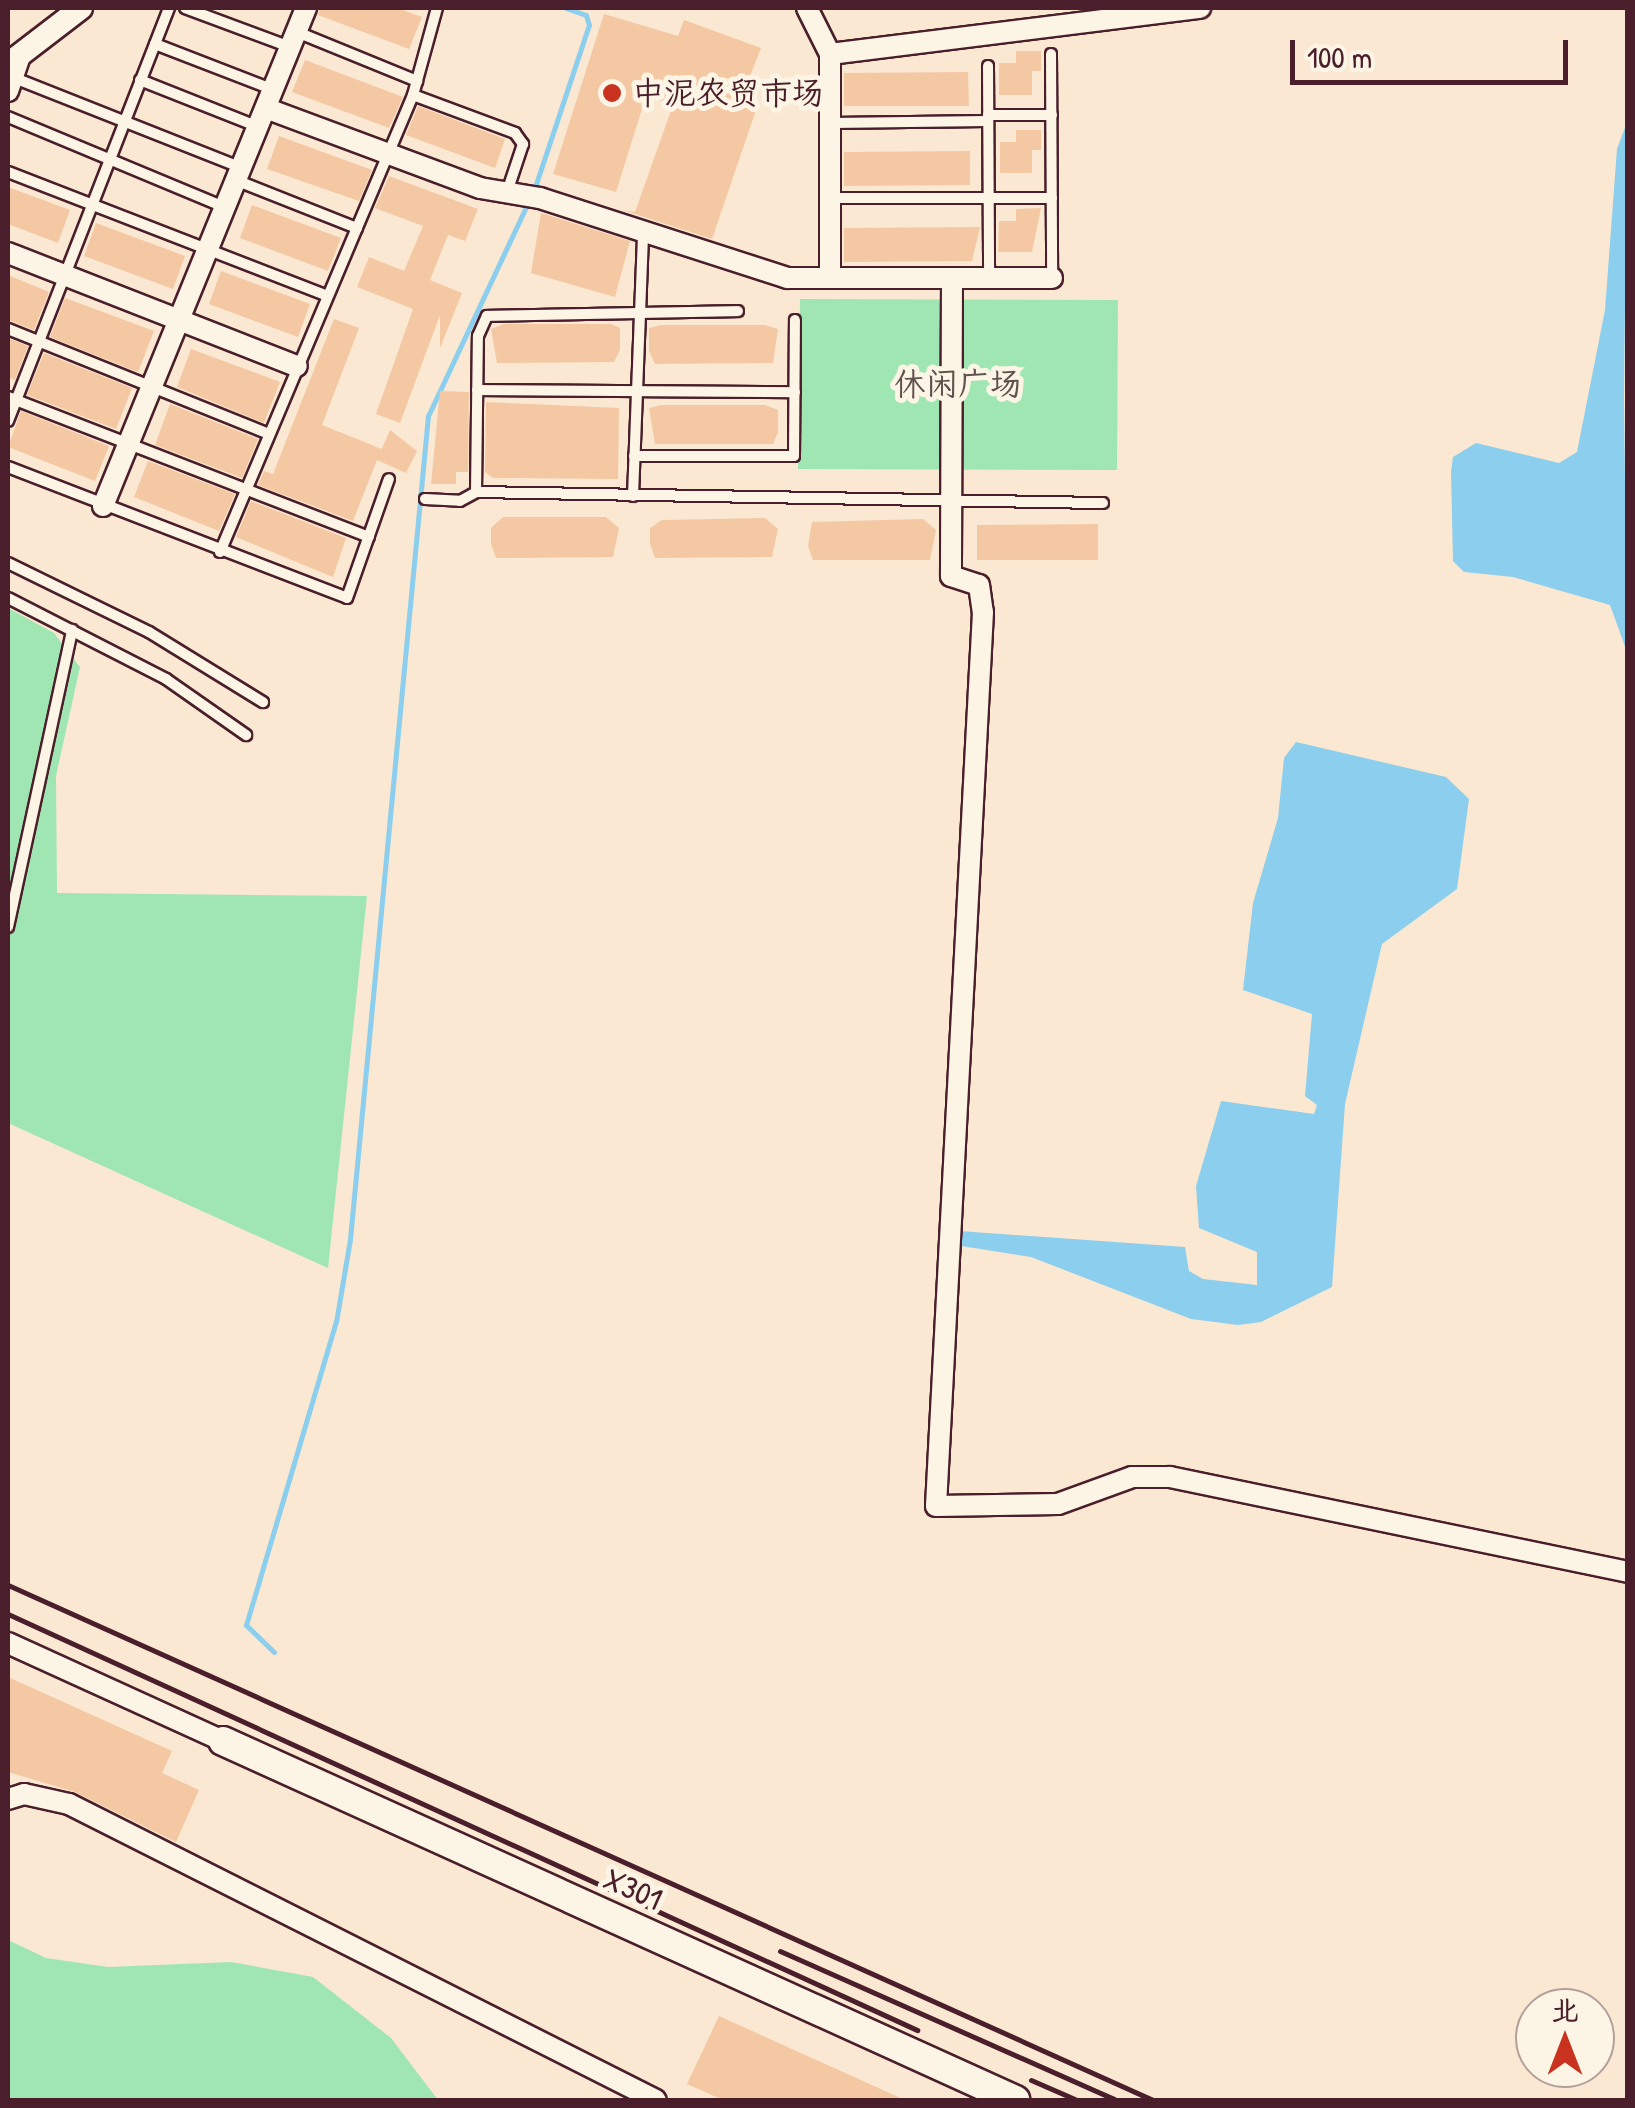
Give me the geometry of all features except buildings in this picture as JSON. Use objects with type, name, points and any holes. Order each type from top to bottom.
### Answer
[{"type":"main road","name":"X301","points":[[223,1741],[1014,2100]]},
{"type":"street","points":[[12,72],[82,8]]},
{"type":"street","points":[[104,506],[306,8]]},
{"type":"street","points":[[807,8],[830,54],[830,277]]},
{"type":"street","points":[[830,54],[1200,8]]},
{"type":"street","points":[[267,109],[480,188],[523,193],[643,236],[774,275],[1052,278]]},
{"type":"street","points":[[8,253],[297,366]]},
{"type":"street","points":[[952,278],[952,576],[979,585],[984,612],[936,1506],[1058,1504],[1132,1477],[1170,1477],[1628,1572]]},
{"type":"street","points":[[8,1644],[223,1741]]},
{"type":"street","points":[[8,1799],[24,1794],[69,1804],[656,2100]]},
{"type":"lane","points":[[8,421],[12,398],[39,341],[169,8]]},
{"type":"lane","points":[[184,8],[418,81]]},
{"type":"lane","points":[[220,552],[413,94],[433,9]]},
{"type":"lane","points":[[155,44],[267,109]]},
{"type":"lane","points":[[1051,54],[1052,278]]},
{"type":"lane","points":[[988,66],[990,278]]},
{"type":"lane","points":[[12,72],[126,118],[357,228]]},
{"type":"lane","points":[[140,80],[267,109]]},
{"type":"lane","points":[[413,94],[515,133],[522,144],[523,193]]},
{"type":"lane","points":[[832,123],[1052,115]]},
{"type":"lane","points":[[8,117],[111,156],[227,208]]},
{"type":"lane","points":[[8,172],[327,296]]},
{"type":"lane","points":[[832,198],[1052,198]]},
{"type":"lane","points":[[633,496],[635,311],[643,236]]},
{"type":"lane","points":[[476,492],[478,336],[487,316],[738,311]]},
{"type":"lane","points":[[634,456],[794,456],[795,320]]},
{"type":"lane","points":[[8,329],[269,434]]},
{"type":"lane","points":[[477,390],[795,392]]},
{"type":"lane","points":[[12,398],[369,537]]},
{"type":"lane","points":[[8,467],[347,598],[389,479]]},
{"type":"lane","points":[[425,499],[460,501],[476,492],[1103,503]]},
{"type":"lane","points":[[8,563],[149,632],[263,702]]},
{"type":"lane","points":[[8,598],[166,679],[246,735]]},
{"type":"lane","points":[[8,927],[72,630]]},
{"type":"green space","name":"休闲广场","points":[[800,299],[1118,300],[1117,470],[798,469]]},
{"type":"green space","points":[[8,608],[54,633],[80,667],[56,776],[57,893],[367,896],[328,1268],[8,1123]]},
{"type":"green space","points":[[8,1940],[46,1958],[108,1967],[231,1962],[313,1977],[391,2038],[438,2100],[8,2100]]},
{"type":"water","points":[[1627,122],[1627,652],[1610,605],[1513,577],[1464,572],[1453,561],[1451,472],[1453,457],[1476,443],[1559,463],[1577,452],[1605,310],[1617,149]]},
{"type":"water","points":[[1296,742],[1446,777],[1469,799],[1457,889],[1382,944],[1345,1104],[1332,1287],[1261,1322],[1238,1325],[1191,1319],[1031,1257],[955,1245],[959,1231],[1185,1247],[1189,1271],[1203,1279],[1257,1285],[1257,1252],[1199,1228],[1196,1186],[1221,1101],[1314,1114],[1317,1105],[1305,1096],[1312,1014],[1243,990],[1253,903],[1278,818],[1284,758]]},
{"type":"waterway","points":[[533,193],[589,25],[586,15],[566,8]]},
{"type":"waterway","points":[[274,1652],[246,1625],[336,1322],[350,1239],[428,416],[528,203]]},
{"type":"railway","points":[[8,1585],[1153,2100]]},
{"type":"railway","points":[[8,1614],[917,2030]]},
{"type":"railway","points":[[780,1951],[1114,2099]]},
{"type":"railway","points":[[1031,2080],[1077,2100]]},
{"type":"place","name":"中泥农贸市场","points":[[612,93]]}]
